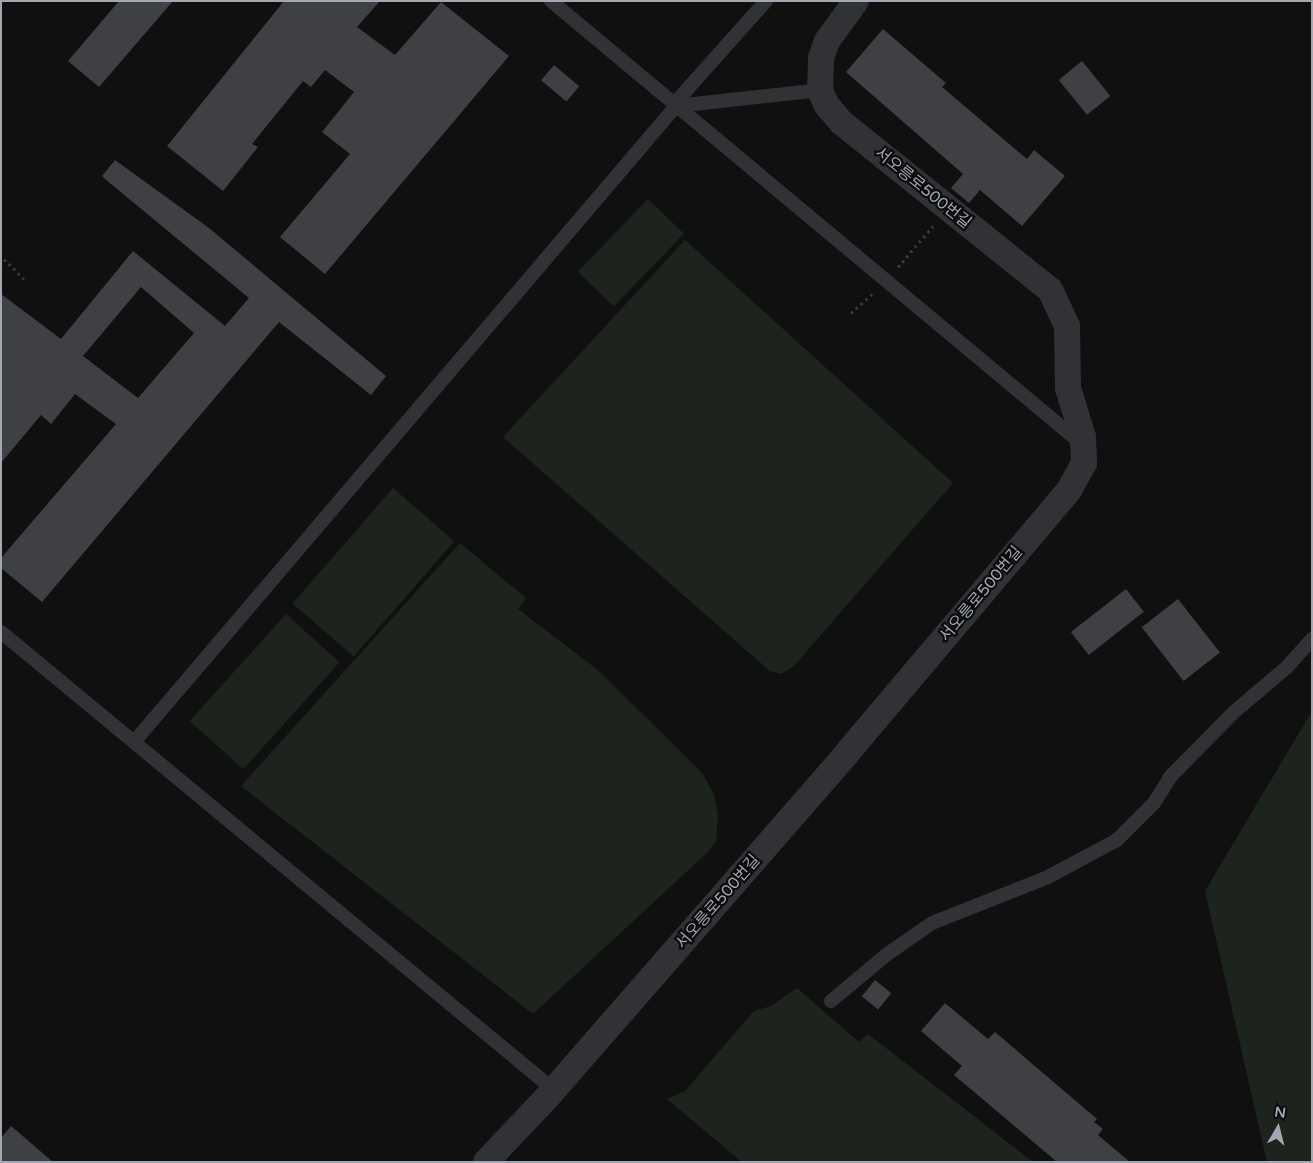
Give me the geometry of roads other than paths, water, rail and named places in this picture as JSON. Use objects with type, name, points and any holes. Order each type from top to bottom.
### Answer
[{"type":"street","points":[[820,90],[818,75],[827,41],[856,1]]},
{"type":"street","name":"서오릉로500번길","points":[[486,1162],[554,1090],[851,748],[1069,490],[1084,463],[1083,446],[1068,388],[1067,326],[1061,307],[1050,290],[841,122],[820,90]]},
{"type":"lane","points":[[551,1],[1083,446]]},
{"type":"lane","points":[[134,742],[675,105],[766,1]]},
{"type":"lane","points":[[675,105],[820,90]]},
{"type":"lane","points":[[1,632],[554,1090]]},
{"type":"lane","points":[[831,1001],[886,955],[932,923],[1048,878],[1117,840],[1154,803],[1170,777],[1234,712],[1287,667],[1312,639]]}]
